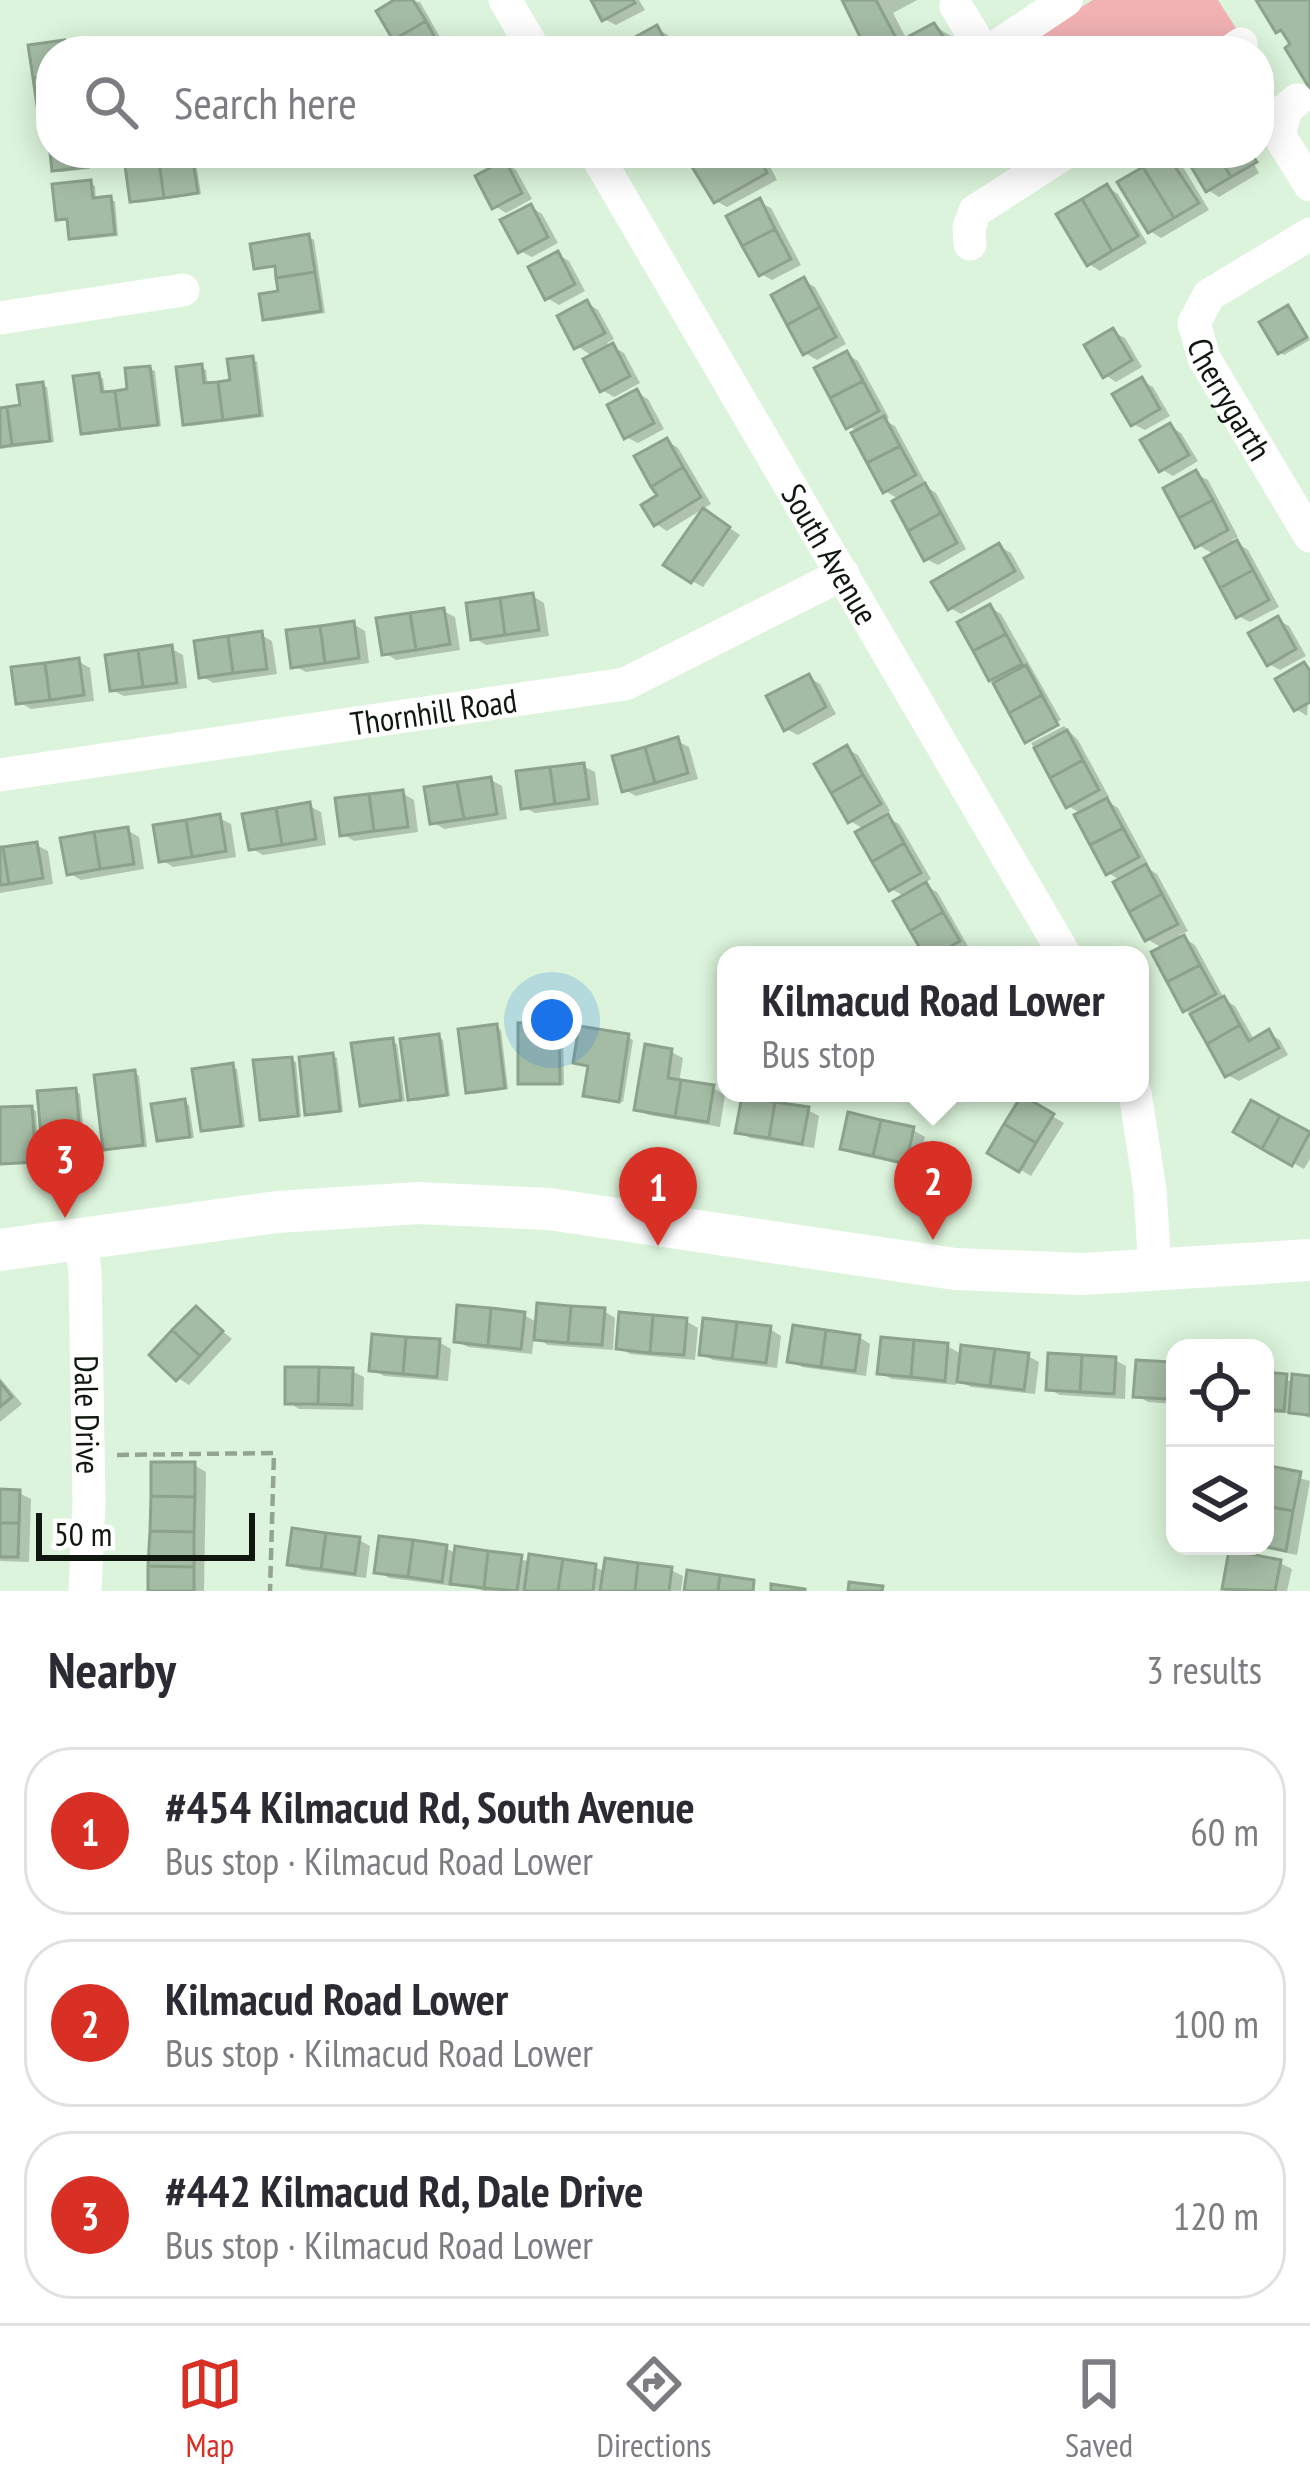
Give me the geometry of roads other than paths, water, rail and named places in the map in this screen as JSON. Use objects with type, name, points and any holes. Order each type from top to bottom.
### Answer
[{"type":"main road","points":[[0,1250],[277,1212],[418,1203],[549,1209],[955,1269],[1083,1274],[1310,1260]]},
{"type":"street","points":[[505,0],[526,36]]},
{"type":"street","points":[[1010,36],[1066,0]]},
{"type":"street","points":[[956,6],[977,36]]},
{"type":"street","points":[[1297,100],[1286,109],[1279,135],[1310,184]]},
{"type":"street","name":"South Avenue","points":[[604,168],[1060,946]]},
{"type":"street","points":[[970,244],[975,211],[1035,168]]},
{"type":"street","name":"Cherrygarth","points":[[1310,234],[1209,295],[1194,323],[1204,358],[1310,536]]},
{"type":"street","points":[[1,314],[183,290]]},
{"type":"street","name":"Thornhill Road","points":[[0,776],[626,684],[842,574]]},
{"type":"street","points":[[1136,1102],[1150,1190],[1155,1270]]},
{"type":"street","name":"Dale Drive","points":[[81,1241],[86,1271],[85,1591]]},
{"type":"place","name":"#442 Kilmacud Rd, Dale Drive","points":[[65,1218]]},
{"type":"place","name":"Kilmacud Road Lower","points":[[933,1240]]},
{"type":"place","name":"#454 Kilmacud Rd, South Avenue","points":[[658,1246]]}]
